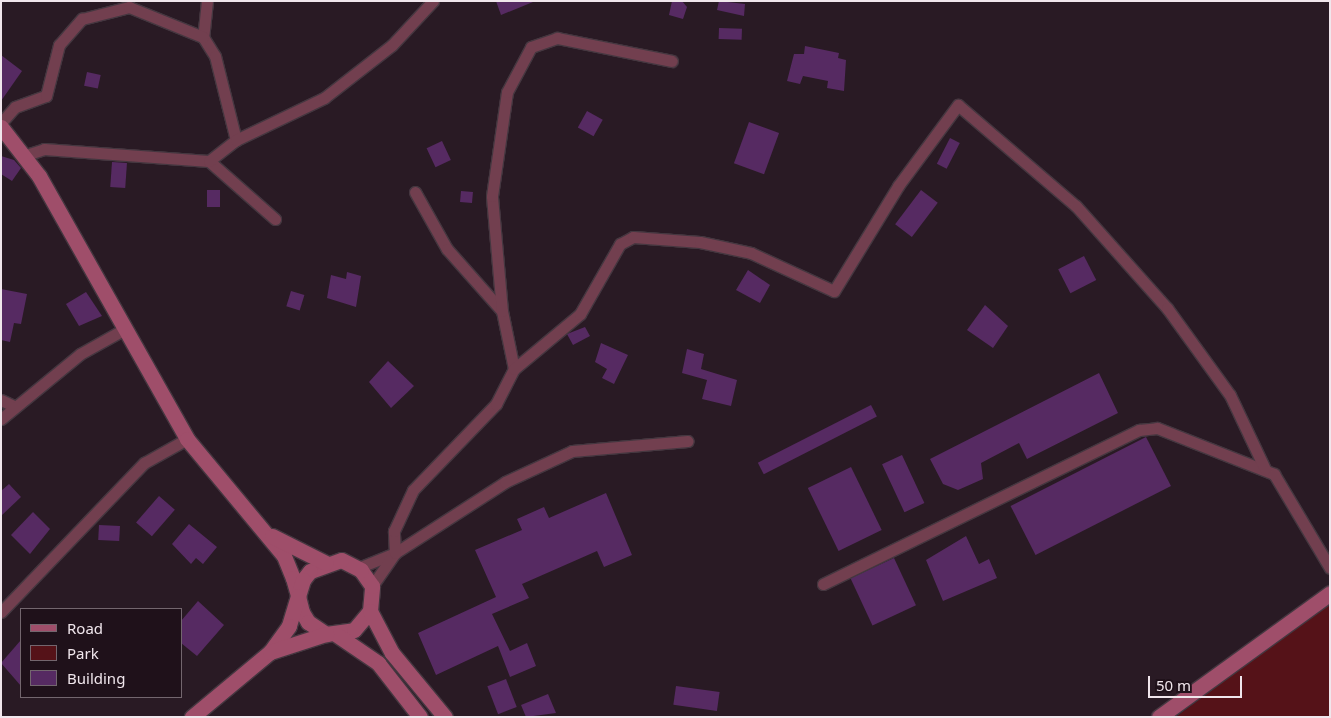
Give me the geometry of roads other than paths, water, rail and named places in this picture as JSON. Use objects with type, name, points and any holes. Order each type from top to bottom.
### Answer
[{"type":"street","points":[[203,37],[207,1]]},
{"type":"street","points":[[209,161],[236,140],[324,98],[392,45],[433,1]]},
{"type":"street","points":[[1,122],[15,107],[46,96],[59,45],[82,19],[129,7],[203,37],[215,56],[236,140]]},
{"type":"street","points":[[514,369],[502,311],[492,196],[497,142],[507,92],[531,47],[557,38],[598,43],[672,61]]},
{"type":"street","points":[[270,652],[360,626],[370,611],[372,586],[395,553],[394,531],[413,490],[496,404],[514,369],[580,314],[609,258],[633,238],[700,242],[751,253],[834,291],[898,186],[958,105],[1076,206],[1167,308],[1230,395],[1265,469]]},
{"type":"street","points":[[1,126],[26,155],[122,330],[187,439],[256,527],[284,556],[308,622],[332,634],[378,663],[420,717]]},
{"type":"street","points":[[26,155],[44,149],[209,161],[275,219]]},
{"type":"street","points":[[415,192],[447,249],[502,311]]},
{"type":"street","points":[[1,419],[14,406],[80,354],[122,330]]},
{"type":"street","points":[[1,400],[14,406]]},
{"type":"street","points":[[823,584],[1139,430],[1157,428],[1274,474],[1330,568]]},
{"type":"street","points":[[1,612],[144,463],[187,439]]},
{"type":"street","points":[[358,568],[395,553],[504,482],[572,451],[688,441]]},
{"type":"street","points":[[256,527],[326,563]]},
{"type":"street","points":[[192,717],[270,652],[289,626],[298,596],[310,571],[326,563],[341,560],[358,568],[372,586]]},
{"type":"street","points":[[1159,717],[1330,593]]},
{"type":"street","points":[[370,611],[392,652],[445,717]]}]
